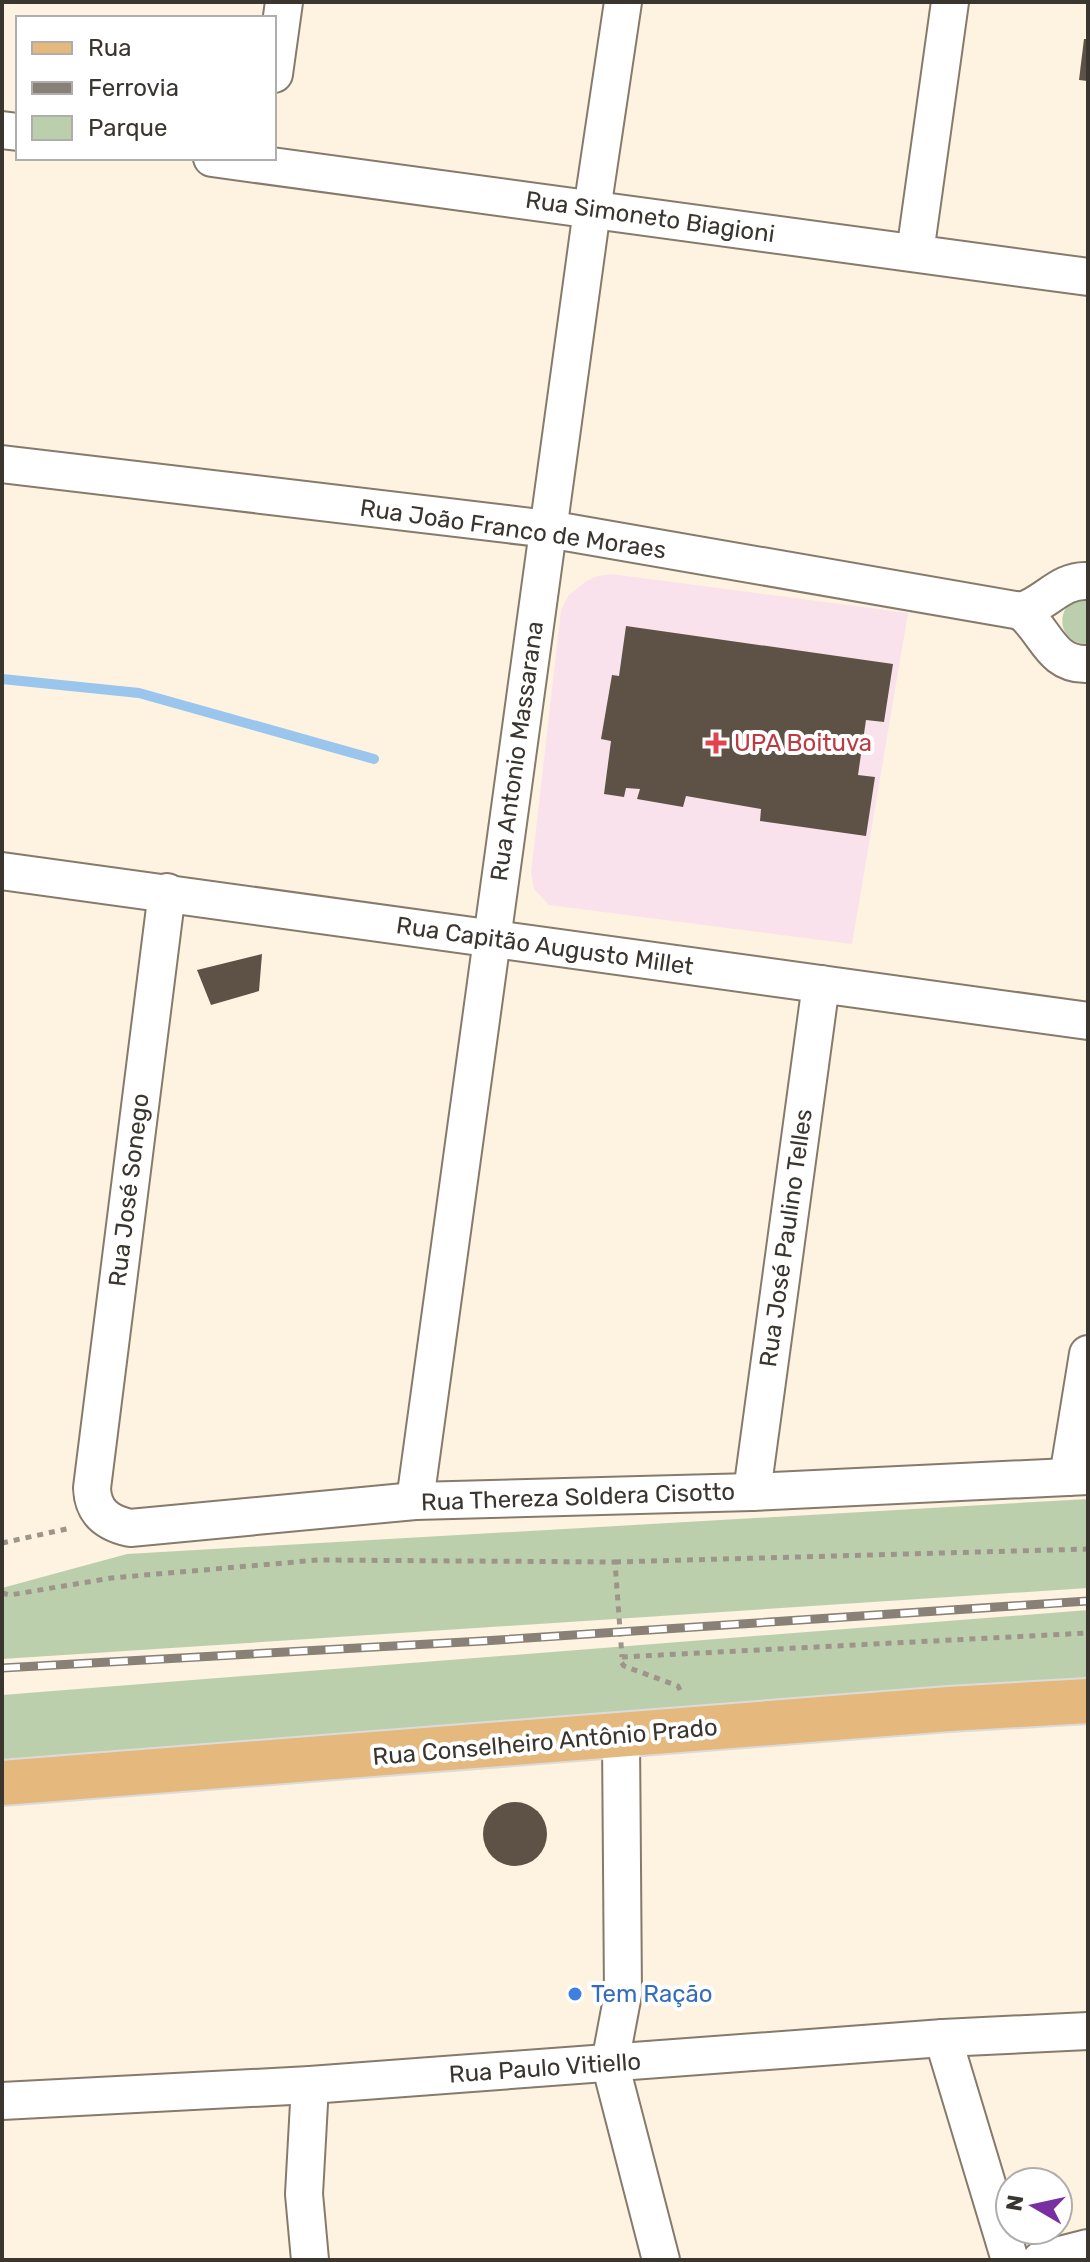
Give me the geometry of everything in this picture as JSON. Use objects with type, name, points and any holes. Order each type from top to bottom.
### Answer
[{"type":"main road","name":"Rua Conselheiro Antônio Prado","points":[[2,1783],[949,1709],[1088,1701]]},
{"type":"street","points":[[276,60],[284,2]]},
{"type":"street","name":"Rua Antonio Massarana","points":[[415,1501],[623,2]]},
{"type":"street","points":[[915,253],[950,2]]},
{"type":"street","name":"Rua Simoneto Biagioni","points":[[262,161],[592,210],[1088,277]]},
{"type":"street","name":"Rua João Franco de Moraes","points":[[2,464],[548,529],[1021,611]]},
{"type":"street","points":[[1088,581],[1066,584],[1032,608],[1021,611],[1037,627],[1054,653],[1065,661],[1088,664]]},
{"type":"street","name":"Rua Capitão Augusto Millet","points":[[2,871],[1088,1021]]},
{"type":"street","name":"Rua José Sonego","points":[[108,1520],[93,1503],[92,1488],[167,892]]},
{"type":"street","name":"Rua José Paulino Telles","points":[[752,1492],[821,984]]},
{"type":"street","points":[[1078,1476],[1088,1354]]},
{"type":"street","name":"Rua Thereza Soldera Cisotto","points":[[108,1520],[130,1528],[415,1501],[752,1492],[1078,1476]]},
{"type":"street","points":[[621,1737],[623,1994],[610,2063],[661,2260]]},
{"type":"street","name":"Rua Paulo Vitiello","points":[[2,2101],[310,2085],[943,2038],[1088,2031]]},
{"type":"street","points":[[943,2038],[1010,2260]]},
{"type":"street","points":[[310,2085],[304,2194],[310,2260]]},
{"type":"street","points":[[1041,2260],[1088,2248]]},
{"type":"path","points":[[2,1543],[108,1520]]},
{"type":"path","points":[[2,1593],[10,1595],[111,1578],[318,1560],[615,1562],[1088,1549]]},
{"type":"path","points":[[615,1562],[621,1662],[624,1666],[678,1686],[683,1697],[681,1731]]},
{"type":"path","points":[[622,1657],[1088,1633]]},
{"type":"shaded area","name":"UPA Boituva","points":[[611,574],[908,613],[852,944],[549,905],[534,889],[531,873],[561,610],[568,596],[585,582]]},
{"type":"green space","points":[[1088,597],[1088,644],[1072,640],[1062,622],[1071,601]]},
{"type":"green space","points":[[1088,1499],[1088,1588],[2,1659],[2,1588],[127,1554]]},
{"type":"green space","points":[[1088,1610],[1088,1690],[2,1769],[2,1695]]},
{"type":"building","points":[[1084,39],[1088,39],[1088,81],[1079,80]]},
{"type":"building","points":[[626,626],[893,664],[884,722],[866,720],[858,775],[875,777],[866,836],[760,821],[761,809],[686,796],[683,807],[637,799],[640,789],[626,788],[624,797],[604,794],[611,741],[601,739],[612,675],[619,676]]},
{"type":"building","points":[[262,954],[259,991],[211,1005],[197,970]]},
{"type":"building","points":[[515,1802],[538,1811],[547,1834],[538,1857],[515,1866],[492,1857],[483,1834],[492,1811]]},
{"type":"waterway","points":[[2,679],[139,693],[374,759]]},
{"type":"railway","points":[[2,1668],[483,1641],[1088,1601]]},
{"type":"place","name":"UPA Boituva","points":[[716,743]]},
{"type":"place","name":"Tem Ração","points":[[575,1994]]}]
